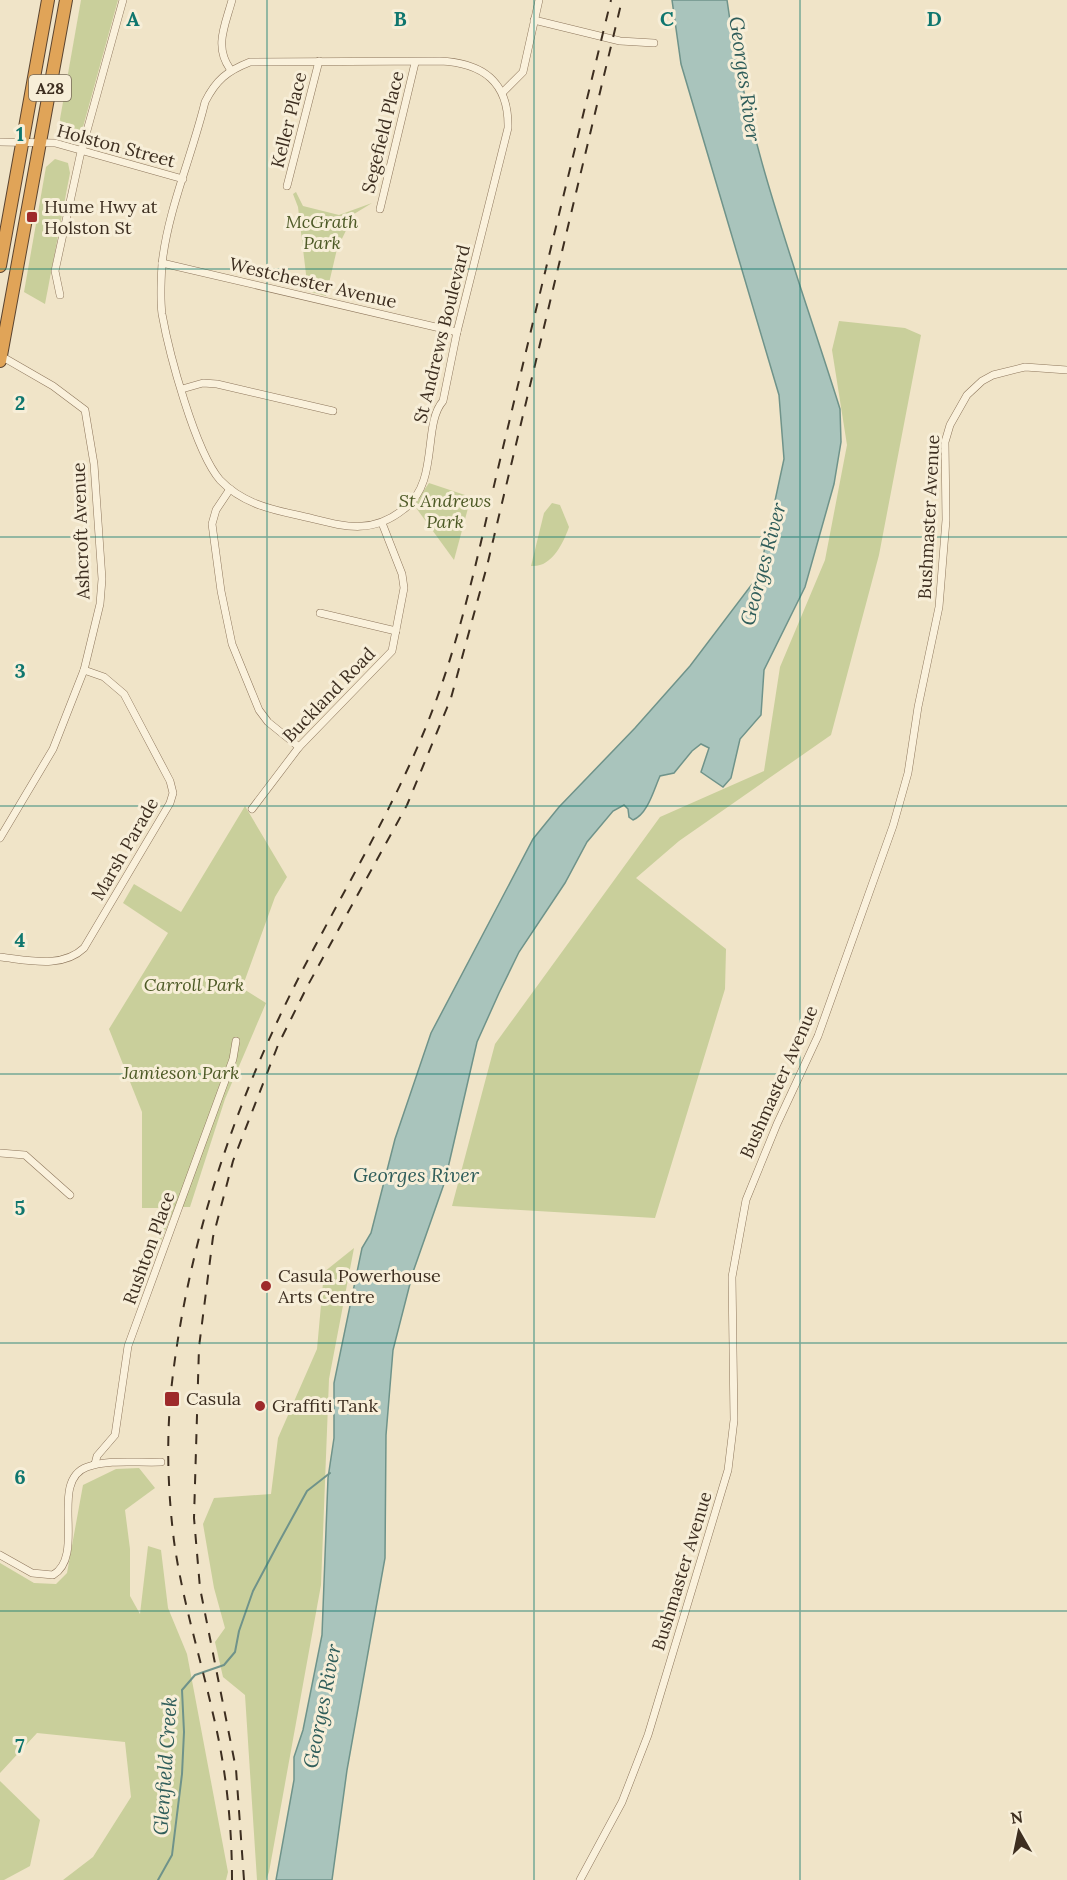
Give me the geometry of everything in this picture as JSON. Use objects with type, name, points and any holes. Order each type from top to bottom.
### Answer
[{"type":"highway","name":"A28","points":[[0,266],[48,0]]},
{"type":"highway","name":"A28","points":[[0,358],[66,0]]},
{"type":"street","points":[[60,295],[54,271],[81,150],[123,0]]},
{"type":"street","points":[[232,0],[221,43],[222,57],[230,69],[250,62],[460,62],[478,68],[503,92],[523,72],[539,0]]},
{"type":"street","points":[[534,20],[620,41],[654,44]]},
{"type":"street","name":"Keller Place","points":[[287,186],[319,62]]},
{"type":"street","name":"Segefield Place","points":[[380,209],[416,63]]},
{"type":"street","name":"St Andrews Boulevard","points":[[230,69],[215,84],[205,102],[183,179],[162,263],[162,314],[202,452],[220,479],[249,502],[277,511],[351,527],[365,528],[382,523],[412,501],[425,475],[436,409],[443,401],[457,332],[508,128],[508,113],[503,92]]},
{"type":"street","name":"Holston Street","points":[[0,142],[41,142],[81,150],[183,179]]},
{"type":"street","name":"Westchester Avenue","points":[[162,263],[457,332]]},
{"type":"street","name":"Ashcroft Avenue","points":[[0,358],[82,405],[88,415],[94,464],[102,579],[100,604],[84,670],[45,765],[0,838]]},
{"type":"street","name":"Bushmaster Avenue","points":[[580,1880],[622,1802],[648,1735],[728,1470],[734,1420],[732,1277],[746,1200],[777,1124],[818,1036],[893,826],[908,773],[918,707],[939,607],[946,520],[945,442],[950,425],[967,395],[982,381],[993,375],[1025,367],[1067,370]]},
{"type":"street","points":[[182,389],[203,383],[218,384],[333,411]]},
{"type":"street","points":[[230,489],[216,510],[212,524],[221,591],[232,644],[259,710],[268,722],[298,747]]},
{"type":"street","name":"Buckland Road","points":[[252,809],[298,747],[392,651],[402,602],[403,581],[382,523]]},
{"type":"street","points":[[320,613],[396,631]]},
{"type":"street","name":"Marsh Parade","points":[[0,957],[50,961],[75,957],[84,948],[170,803],[173,793],[170,781],[124,694],[104,676],[84,670]]},
{"type":"street","name":"Rushton Place","points":[[0,1555],[39,1576],[57,1573],[66,1556],[69,1491],[72,1482],[84,1468],[95,1464],[97,1456],[115,1435],[128,1346],[229,1070],[236,1041]]},
{"type":"street","points":[[0,1153],[25,1155],[70,1195]]},
{"type":"street","points":[[95,1464],[161,1462]]},
{"type":"green space","points":[[81,0],[118,0],[83,127],[80,132],[69,134],[62,131],[60,119]]},
{"type":"green space","points":[[55,159],[68,163],[70,173],[45,304],[24,292],[46,167]]},
{"type":"green space","name":"McGrath Park","points":[[296,192],[303,206],[339,215],[372,203],[354,214],[337,249],[326,296],[308,291],[298,207],[293,194]]},
{"type":"green space","points":[[839,321],[905,328],[921,335],[879,555],[831,735],[679,841],[636,878],[726,949],[725,989],[655,1218],[452,1206],[495,1044],[660,817],[764,771],[780,667],[825,560],[847,445],[832,350]]},
{"type":"green space","name":"St Andrews Park","points":[[429,483],[471,497],[454,560],[414,505]]},
{"type":"green space","points":[[552,503],[560,505],[569,527],[555,554],[545,563],[531,566],[544,513]]},
{"type":"green space","points":[[245,806],[287,877],[275,897],[242,988],[266,1003],[225,1099],[190,1207],[175,1207],[153,1260],[165,1208],[142,1208],[142,1112],[109,1029],[168,933],[123,903],[134,884],[181,912]]},
{"type":"green space","points":[[354,1248],[329,1379],[321,1585],[269,1872],[266,1880],[257,1880],[245,1695],[223,1677],[215,1642],[225,1628],[214,1588],[203,1524],[214,1498],[271,1494],[278,1438],[317,1349],[324,1272]]},
{"type":"green space","points":[[139,1468],[155,1488],[125,1510],[130,1549],[130,1596],[140,1614],[148,1546],[161,1550],[168,1608],[187,1654],[228,1872],[226,1880],[63,1880],[93,1857],[131,1797],[125,1742],[37,1733],[0,1773],[0,1563],[34,1583],[56,1584],[67,1573],[83,1485],[116,1469]]},
{"type":"green space","points":[[0,1781],[40,1820],[30,1866],[4,1880],[0,1880]]},
{"type":"water","name":"Georges River","points":[[672,0],[727,0],[747,104],[760,156],[840,409],[841,442],[834,484],[805,587],[764,670],[761,715],[740,739],[731,778],[723,787],[701,772],[709,748],[701,744],[692,751],[674,773],[660,776],[647,807],[638,817],[633,820],[629,817],[628,809],[624,805],[613,811],[587,842],[565,883],[519,952],[477,1042],[445,1181],[413,1272],[393,1350],[386,1435],[385,1558],[347,1770],[332,1880],[276,1880],[294,1780],[294,1757],[303,1730],[322,1635],[328,1478],[334,1438],[334,1383],[362,1248],[371,1233],[395,1139],[431,1033],[533,839],[559,807],[635,728],[690,666],[759,575],[784,459],[779,395],[681,64]]},
{"type":"waterway","name":"Glenfield Creek","points":[[158,1880],[172,1855],[182,1774],[184,1732],[182,1690],[195,1675],[224,1665],[235,1652],[239,1631],[253,1591],[279,1542],[307,1491],[330,1473]]},
{"type":"railway","points":[[232,1880],[225,1775],[182,1584],[174,1541],[170,1499],[168,1436],[171,1395],[191,1272],[218,1172],[254,1075],[297,981],[407,771],[423,735],[448,665],[475,566],[611,0]]},
{"type":"railway","points":[[244,1880],[236,1769],[200,1588],[194,1518],[199,1347],[213,1237],[233,1161],[278,1045],[308,985],[407,805],[451,698],[487,566],[622,0]]},
{"type":"place","name":"Hume Hwy at Holston St","points":[[32,217]]},
{"type":"place","name":"Casula Powerhouse Arts Centre","points":[[266,1286]]},
{"type":"place","name":"Casula","points":[[172,1399]]},
{"type":"place","name":"Graffiti Tank","points":[[260,1406]]},
{"type":"park label","name":"Carroll Park","points":[[194,985]]},
{"type":"park label","name":"Jamieson Park","points":[[181,1073]]}]
